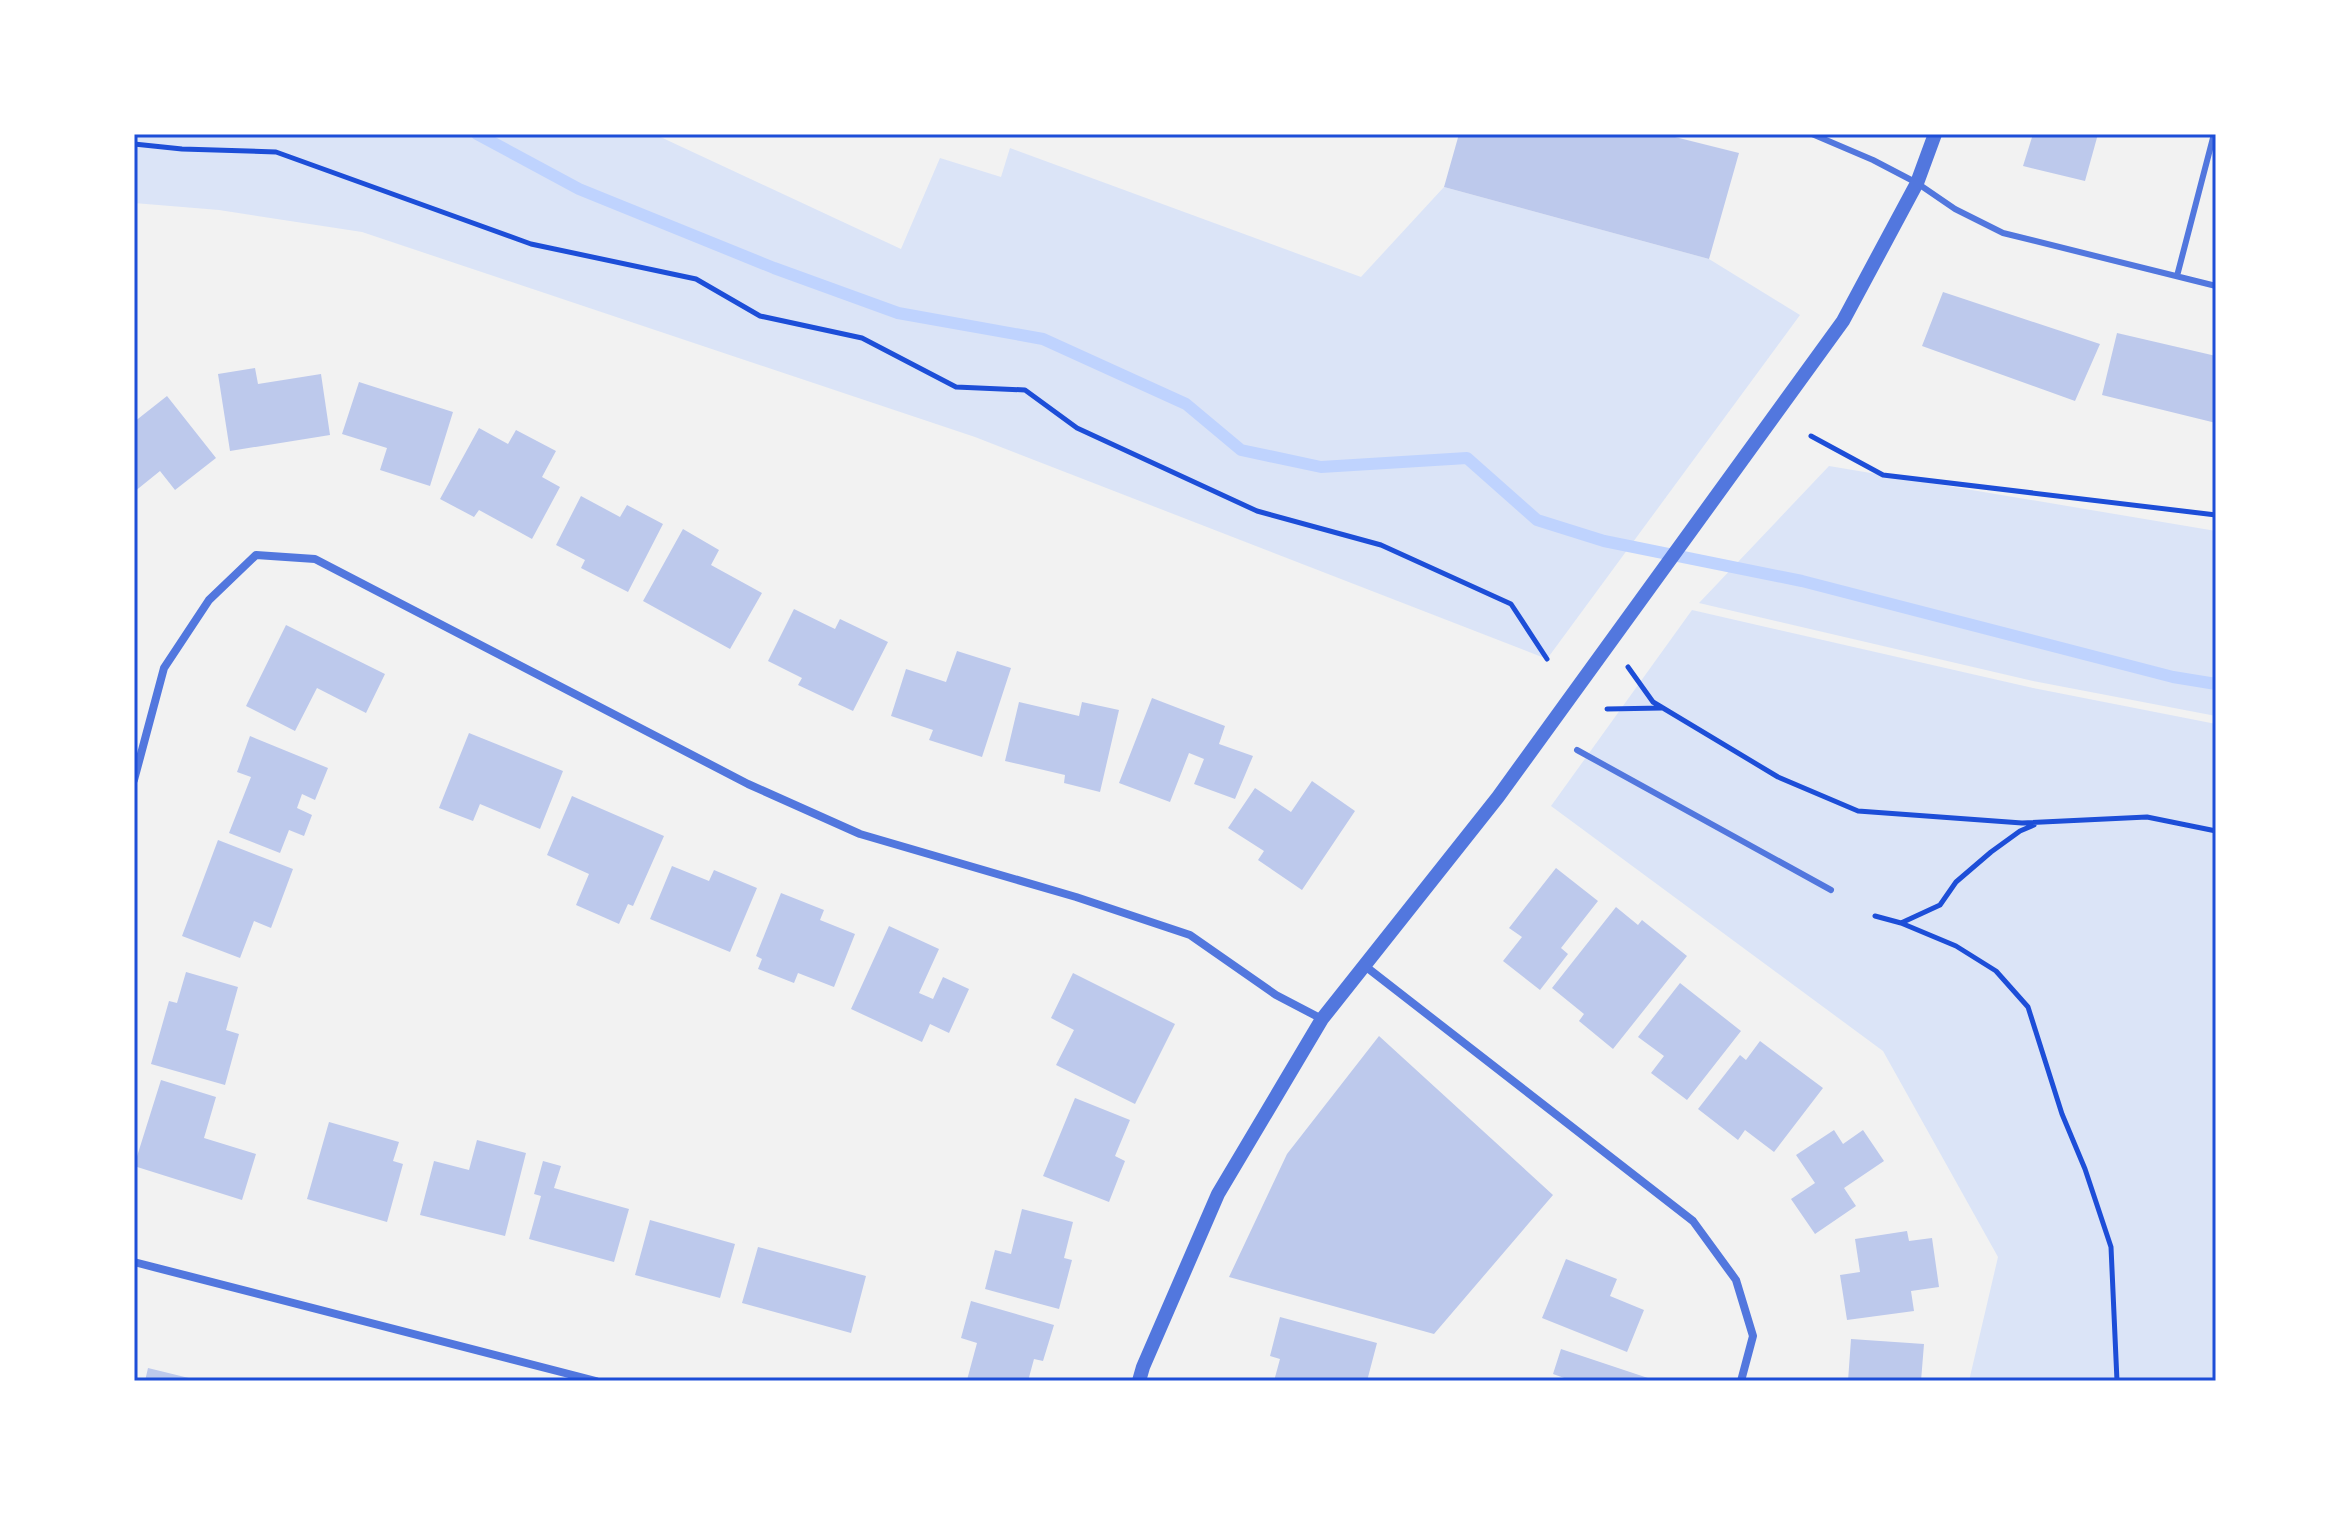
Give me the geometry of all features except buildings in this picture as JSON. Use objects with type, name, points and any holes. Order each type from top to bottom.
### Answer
[{"type":"street","points":[[1139,1381],[1218,1194],[1322,1019],[1498,797],[1843,321],[1917,183],[1935,134]]},
{"type":"street","points":[[134,780],[164,668],[209,600],[256,555],[315,559],[748,784],[860,834],[1076,897],[1190,935],[1276,995],[1322,1019]]},
{"type":"street","points":[[1365,966],[1693,1221],[1736,1280],[1753,1336],[1741,1381]]},
{"type":"street","points":[[134,1262],[596,1381]]},
{"type":"lane","points":[[1812,134],[1873,160],[1917,183],[1955,209],[2003,233],[2216,286]]},
{"type":"lane","points":[[2177,276],[2214,134]]},
{"type":"lane","points":[[1577,750],[1831,890]]},
{"type":"path","points":[[134,144],[276,152],[531,244],[696,279],[760,316],[862,338],[956,387],[1025,390],[1077,428],[1257,511],[1381,545],[1511,604],[1547,659]]},
{"type":"path","points":[[1811,436],[1883,475],[2216,515]]},
{"type":"path","points":[[1628,667],[1653,702],[1778,777],[1858,811],[2022,823],[2147,817],[2216,831]]},
{"type":"path","points":[[1607,709],[1663,708]]},
{"type":"path","points":[[1901,923],[1940,905],[1956,882],[1991,852],[2020,831],[2039,822]]},
{"type":"path","points":[[1875,916],[1901,923],[1956,946],[1996,971],[2028,1007],[2062,1114],[2085,1169],[2111,1247],[2117,1381]]},
{"type":"shaded area","points":[[134,134],[654,134],[901,249],[940,158],[1001,177],[1010,148],[1361,277],[1444,187],[1709,259],[1800,315],[1547,659],[975,437],[362,232],[219,210],[134,203]]},
{"type":"shaded area","points":[[1829,466],[2216,531],[2216,716],[2033,681],[1699,603]]},
{"type":"shaded area","points":[[1692,610],[2033,688],[2216,724],[2216,1381],[1969,1381],[1998,1257],[1883,1051],[1551,806]]},
{"type":"waterway","points":[[477,134],[579,189],[774,268],[898,313],[1043,339],[1186,404],[1241,450],[1321,467],[1467,458],[1537,520],[1604,541],[1802,581],[2173,677],[2216,684]]}]
